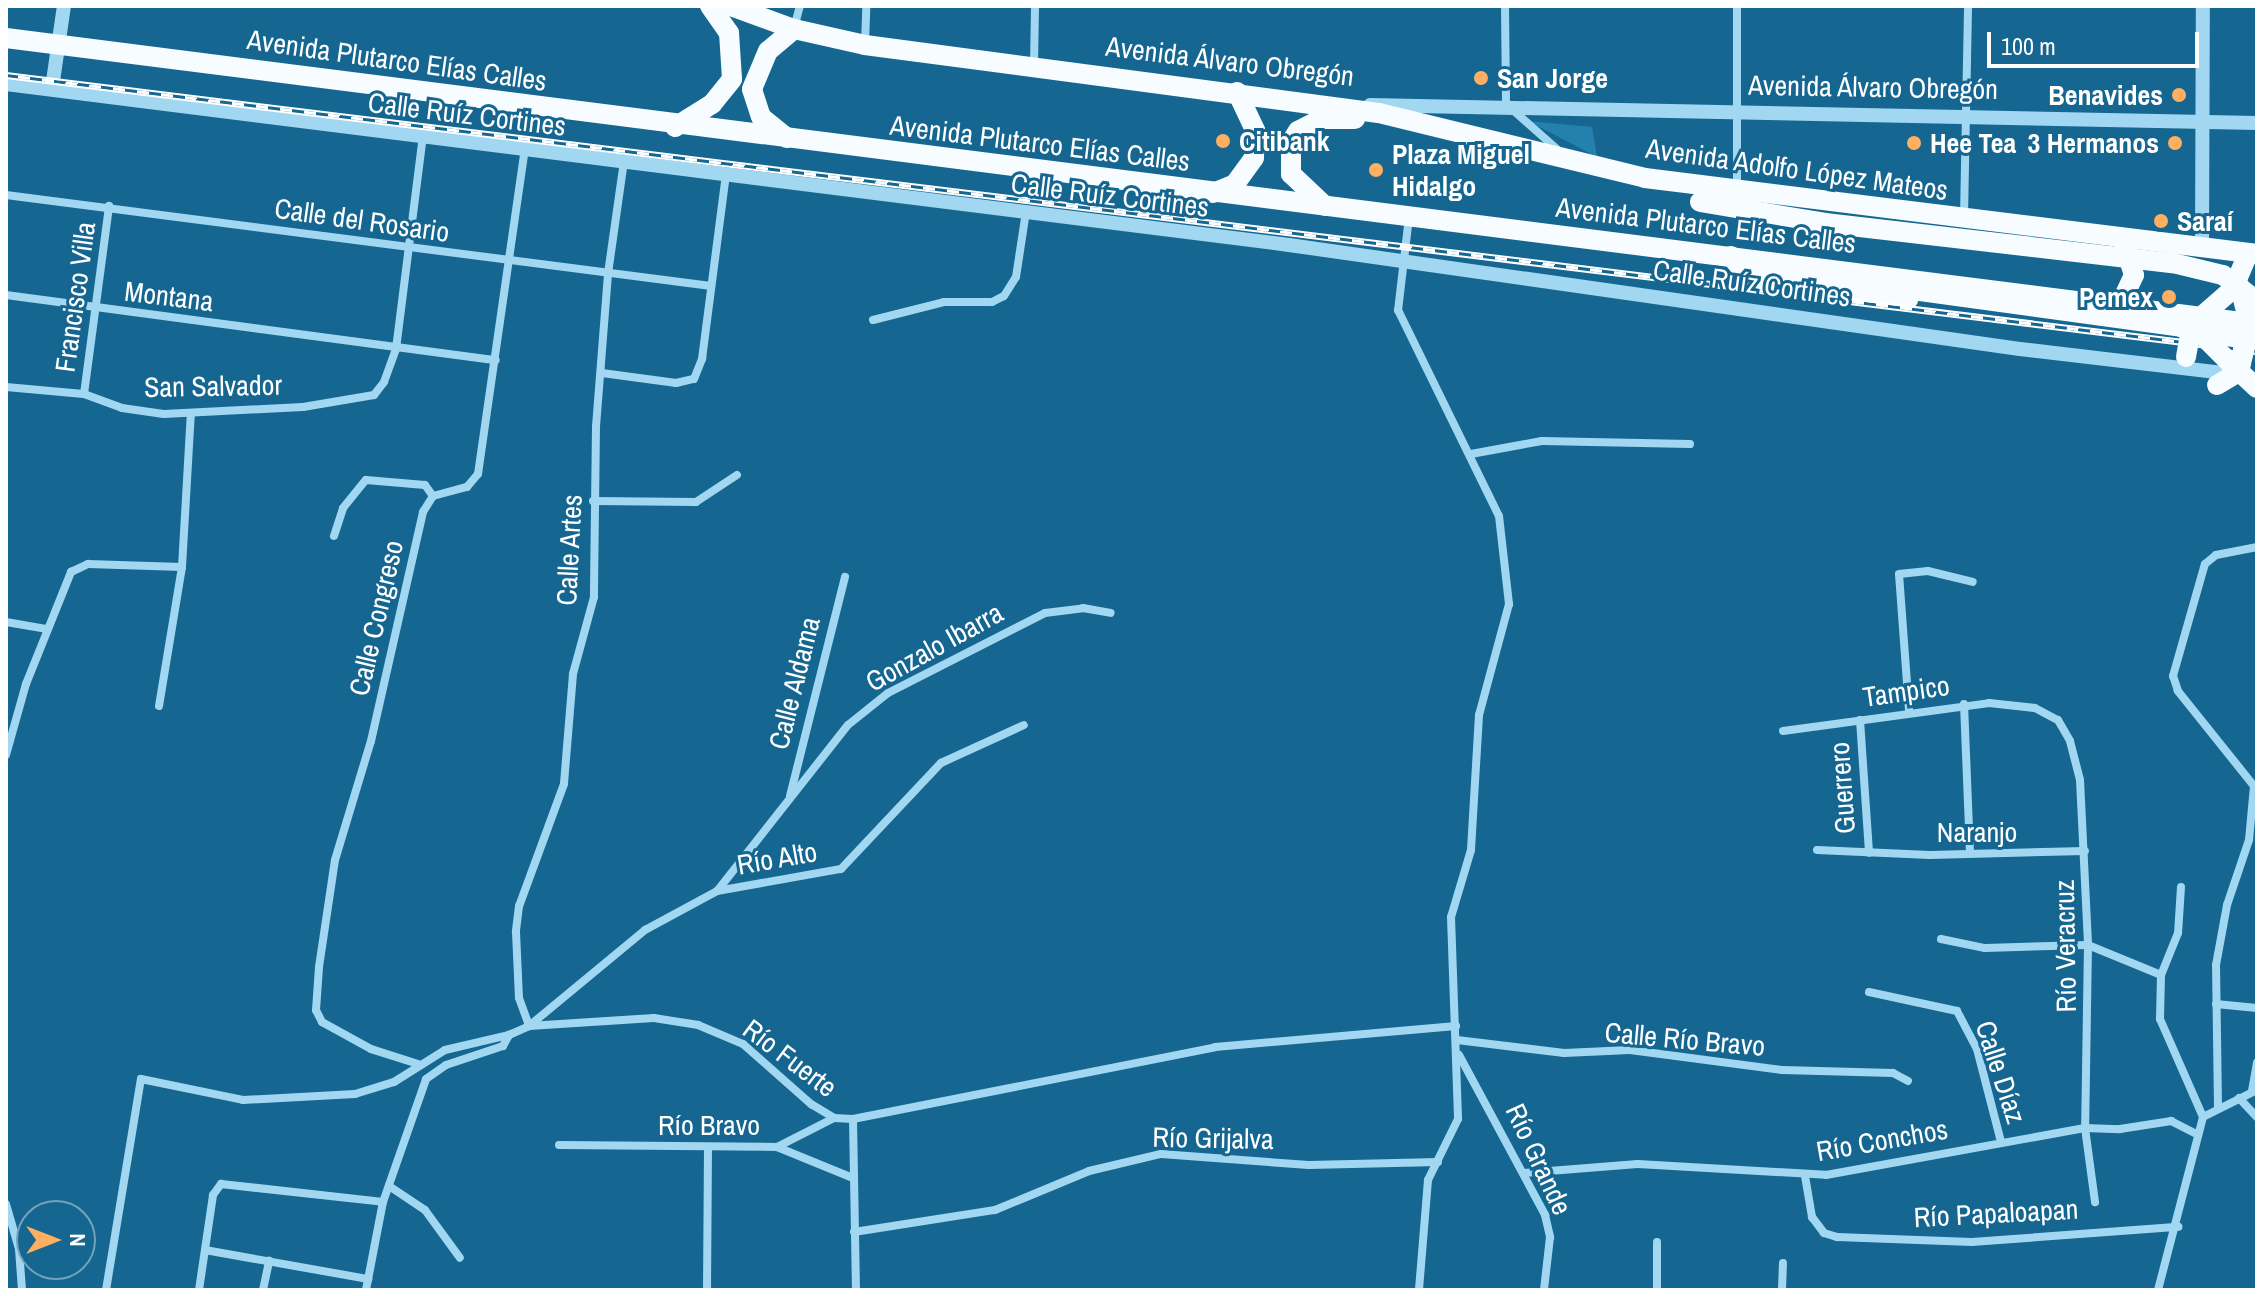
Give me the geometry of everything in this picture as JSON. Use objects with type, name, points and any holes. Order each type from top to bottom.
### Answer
[{"type":"highway","points":[[675,127],[712,104],[732,75],[729,33],[710,6]]},
{"type":"highway","name":"Avenida Álvaro Obregón","points":[[731,6],[794,29],[865,45],[1335,105]]},
{"type":"highway","points":[[788,138],[761,117],[754,81],[768,51],[794,29]]},
{"type":"highway","name":"Avenida Plutarco Elías Calles","points":[[6,38],[675,127],[788,138],[2120,305],[2197,323],[2257,324]]},
{"type":"highway","points":[[732,75],[754,81]]},
{"type":"highway","points":[[1213,193],[1235,184],[1254,158],[1255,130],[1237,92]]},
{"type":"highway","name":"Avenida Adolfo López Mateos","points":[[1335,105],[1489,137],[1645,178],[1964,222],[2252,254]]},
{"type":"highway","points":[[1328,208],[1291,174],[1291,142],[1312,123],[1371,120],[1489,137]]},
{"type":"highway","points":[[1645,178],[1700,202],[1811,221],[2173,263],[2239,285],[2257,301]]},
{"type":"highway","points":[[2120,305],[2134,275],[2131,254],[2121,240]]},
{"type":"highway","points":[[2182,363],[2197,323],[2227,298],[2252,254]]},
{"type":"highway","points":[[1731,256],[1758,267],[1869,284],[2197,323],[2257,390]]},
{"type":"highway","points":[[1731,256],[1748,277],[1808,287],[2257,339]]},
{"type":"highway","points":[[2239,285],[2249,314],[2241,369]]},
{"type":"highway","points":[[2211,379],[2241,369]]},
{"type":"street","points":[[52,88],[64,6]]},
{"type":"street","points":[[794,29],[800,6]]},
{"type":"street","points":[[865,45],[866,6]]},
{"type":"street","points":[[1034,65],[1035,6]]},
{"type":"street","points":[[1505,6],[1506,104],[1563,155]]},
{"type":"street","points":[[1737,6],[1737,192]]},
{"type":"street","points":[[1964,222],[1968,6]]},
{"type":"street","points":[[2202,249],[2203,6]]},
{"type":"street","name":"Calle Ruíz Cortines","points":[[6,84],[1401,259],[2182,363],[2211,379],[2257,390]]},
{"type":"street","name":"Avenida Álvaro Obregón","points":[[1335,105],[1506,104],[1736,114],[2257,123]]},
{"type":"street","points":[[396,349],[423,134]]},
{"type":"street","points":[[334,536],[343,508],[366,480],[425,485],[433,496],[467,487],[478,474],[525,148]]},
{"type":"street","name":"Calle Artes","points":[[529,1026],[519,998],[516,932],[519,906],[564,784],[573,674],[594,597],[593,501],[608,274],[624,161]]},
{"type":"street","points":[[602,373],[676,383],[694,379],[711,286],[726,173]]},
{"type":"street","points":[[6,195],[6,202]]},
{"type":"street","name":"Calle del Rosario","points":[[6,195],[109,206],[509,263],[711,286]]},
{"type":"street","name":"Francisco Villa","points":[[84,394],[109,206]]},
{"type":"street","points":[[873,320],[944,302],[992,302],[1004,296],[1016,277],[1026,211]]},
{"type":"street","points":[[1409,217],[1401,259],[1398,310],[1499,516],[1509,604],[1503,640],[1479,715],[1473,838],[1451,917],[1459,1055],[1458,1119],[1424,1200],[1419,1290]]},
{"type":"street","name":"Montana","points":[[6,295],[496,360]]},
{"type":"street","name":"San Salvador","points":[[6,387],[84,394],[143,412],[191,413],[357,401],[374,395],[384,382],[396,349]]},
{"type":"street","points":[[159,706],[182,567],[191,413]]},
{"type":"street","points":[[1471,454],[1542,441],[1690,444]]},
{"type":"street","points":[[593,501],[696,502],[737,475]]},
{"type":"street","name":"Calle Congreso","points":[[418,1064],[341,1035],[316,1010],[335,860],[371,741],[423,512],[433,496]]},
{"type":"street","points":[[2218,1107],[2216,1004],[2221,934],[2249,840],[2254,786],[2178,691],[2173,676],[2205,564],[2216,555],[2257,547]]},
{"type":"street","points":[[6,755],[47,629],[65,588],[79,566],[182,567]]},
{"type":"street","points":[[1909,710],[1899,574],[1928,571],[1973,582]]},
{"type":"street","name":"Calle Aldama","points":[[789,801],[845,577]]},
{"type":"street","name":"Gonzalo Ibarra","points":[[717,891],[848,725],[905,683],[1045,613],[1083,608],[1111,613]]},
{"type":"street","points":[[6,622],[47,629]]},
{"type":"street","points":[[1964,704],[1970,853]]},
{"type":"street","name":"Tampico","points":[[1783,731],[1964,704],[2035,708]]},
{"type":"street","name":"Río Veracruz","points":[[2035,708],[2058,720],[2070,741],[2080,780],[2088,945],[2085,1128],[2095,1202]]},
{"type":"street","name":"Guerrero","points":[[1860,720],[1869,853]]},
{"type":"street","name":"Río Alto","points":[[529,1026],[645,930],[717,891],[841,869],[941,763],[1024,725]]},
{"type":"street","name":"Naranjo","points":[[1817,850],[1869,853],[2085,851]]},
{"type":"street","points":[[2181,887],[2178,933],[2161,975],[2163,1031],[2203,1117]]},
{"type":"street","points":[[1941,939],[1985,948],[2088,945],[2161,975]]},
{"type":"street","name":"Calle Díaz","points":[[1869,992],[1957,1011],[1977,1049],[2001,1142]]},
{"type":"street","points":[[2216,1004],[2257,1008]]},
{"type":"street","name":"Río Fuerte","points":[[366,1290],[383,1202],[426,1079],[446,1065],[503,1046],[509,1035],[529,1026],[654,1018],[698,1025],[743,1044],[834,1118],[853,1119],[1215,1047],[1456,1026]]},
{"type":"street","points":[[106,1290],[141,1079],[195,1092],[285,1102],[355,1094],[394,1082],[418,1064],[445,1050],[509,1035]]},
{"type":"street","name":"Calle Río Bravo","points":[[1457,1040],[1564,1053],[1630,1050],[1782,1070],[1893,1073],[1908,1081]]},
{"type":"street","name":"Río Grande","points":[[1459,1055],[1524,1173],[1549,1227],[1544,1290]]},
{"type":"street","points":[[2158,1290],[2178,1227],[2196,1134],[2203,1117],[2254,1090],[2257,1062]]},
{"type":"street","points":[[2239,1098],[2257,1117]]},
{"type":"street","points":[[777,1147],[824,1128],[834,1118]]},
{"type":"street","points":[[853,1119],[856,1290]]},
{"type":"street","name":"Río Conchos","points":[[1524,1173],[1638,1164],[1805,1176],[2085,1128],[2120,1129],[2171,1121],[2196,1134]]},
{"type":"street","name":"Río Bravo","points":[[559,1145],[708,1149],[777,1147],[853,1178]]},
{"type":"street","points":[[707,1290],[708,1149]]},
{"type":"street","name":"Río Grijalva","points":[[854,1232],[995,1210],[1089,1171],[1161,1154],[1309,1165],[1438,1162]]},
{"type":"street","name":"Río Papaloapan","points":[[1805,1176],[1809,1208],[1819,1229],[1837,1237],[1957,1242],[2178,1227]]},
{"type":"street","points":[[199,1290],[213,1195],[226,1182],[383,1202]]},
{"type":"street","points":[[389,1186],[439,1224],[460,1258]]},
{"type":"street","points":[[6,1204],[19,1249],[22,1290]]},
{"type":"street","points":[[1657,1242],[1657,1290]]},
{"type":"street","points":[[205,1250],[368,1279]]},
{"type":"street","points":[[263,1290],[269,1261]]},
{"type":"street","points":[[1782,1290],[1783,1263]]},
{"type":"shaded area","points":[[1528,121],[1592,127],[1597,157]]},
{"type":"railway","points":[[6,75],[2257,351]]},
{"type":"place","name":"San Jorge","points":[[1481,78]]},
{"type":"place","name":"Benavides","points":[[2179,95]]},
{"type":"place","name":"Citibank","points":[[1223,141]]},
{"type":"place","name":"Hee Tea","points":[[1914,143]]},
{"type":"place","name":"3 Hermanos","points":[[2175,143]]},
{"type":"place","name":"Plaza Miguel Hidalgo","points":[[1376,170]]},
{"type":"place","name":"Saraí","points":[[2161,221]]},
{"type":"place","name":"Pemex","points":[[2169,297]]}]
